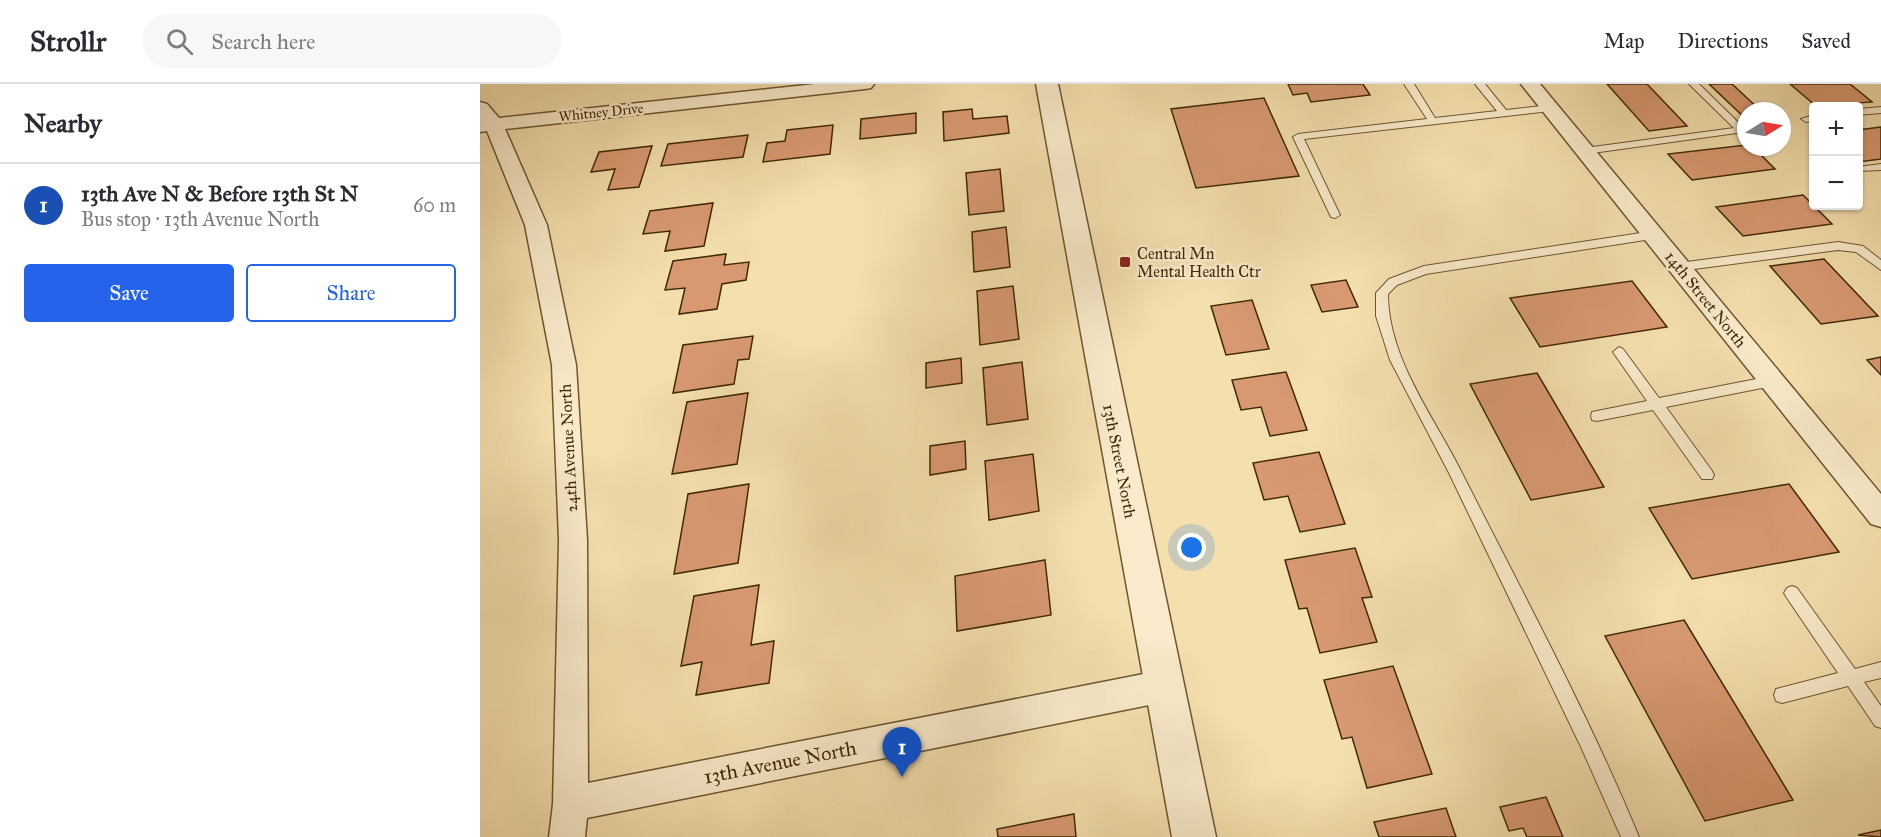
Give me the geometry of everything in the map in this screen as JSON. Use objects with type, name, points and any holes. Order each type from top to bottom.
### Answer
[{"type":"street","name":"Whitney Drive","points":[[484,119],[738,91],[865,84]]},
{"type":"street","name":"13th Street North","points":[[1047,84],[1194,837]]},
{"type":"street","name":"14th Street North","points":[[1530,84],[1881,515]]},
{"type":"street","name":"24th Avenue North","points":[[484,119],[536,225],[564,365],[573,540],[571,804]]},
{"type":"street","name":"13th Avenue North","points":[[571,804],[1164,686]]},
{"type":"street","points":[[567,837],[571,804]]},
{"type":"lane","points":[[1409,84],[1433,122]]},
{"type":"lane","points":[[1480,84],[1503,113]]},
{"type":"lane","points":[[1585,151],[1741,130],[1694,84]]},
{"type":"lane","points":[[1335,215],[1298,137],[1550,108]]},
{"type":"lane","points":[[1863,112],[1881,110]]},
{"type":"lane","points":[[1863,169],[1881,167]]},
{"type":"lane","points":[[1630,837],[1587,741],[1454,470],[1396,360],[1382,316],[1382,293],[1394,282],[1424,270],[1654,236]]},
{"type":"lane","points":[[1679,267],[1838,246],[1859,249],[1881,266]]},
{"type":"lane","points":[[1620,352],[1707,475]]},
{"type":"lane","points":[[1597,416],[1772,381]]},
{"type":"lane","points":[[1792,593],[1881,720]]},
{"type":"lane","points":[[1782,695],[1881,670]]},
{"type":"building","points":[[1288,84],[1363,84],[1370,95],[1311,102],[1307,93],[1293,95]]},
{"type":"building","points":[[1607,84],[1647,84],[1687,126],[1649,131]]},
{"type":"building","points":[[1709,84],[1732,84],[1751,102],[1737,102],[1737,110]]},
{"type":"building","points":[[1790,84],[1850,84],[1872,102],[1863,103],[1811,102]]},
{"type":"building","points":[[1264,98],[1299,176],[1196,188],[1171,109]]},
{"type":"building","points":[[972,109],[973,119],[1007,116],[1009,133],[944,141],[943,112]]},
{"type":"building","points":[[916,113],[916,133],[860,139],[861,119]]},
{"type":"building","points":[[833,125],[830,154],[763,162],[767,143],[785,141],[787,130]]},
{"type":"building","points":[[1881,127],[1881,159],[1863,161],[1863,129]]},
{"type":"building","points":[[748,135],[743,157],[661,166],[668,144]]},
{"type":"building","points":[[652,146],[639,187],[608,190],[615,169],[591,172],[599,152]]},
{"type":"building","points":[[1737,146],[1737,156],[1762,156],[1775,169],[1692,180],[1668,154]]},
{"type":"building","points":[[1000,169],[1004,211],[969,215],[966,173]]},
{"type":"building","points":[[1803,195],[1809,201],[1809,210],[1818,210],[1832,224],[1743,236],[1716,207]]},
{"type":"building","points":[[713,203],[704,246],[665,251],[670,231],[643,234],[650,211]]},
{"type":"building","points":[[1006,227],[1010,267],[974,272],[972,232]]},
{"type":"building","points":[[726,254],[724,265],[749,262],[746,280],[722,284],[717,309],[679,314],[685,288],[665,290],[673,261]]},
{"type":"building","points":[[1824,259],[1878,316],[1821,324],[1770,266]]},
{"type":"building","points":[[1346,280],[1358,307],[1322,312],[1311,285]]},
{"type":"building","points":[[1632,281],[1667,327],[1540,347],[1510,298]]},
{"type":"building","points":[[1013,286],[1019,339],[980,345],[977,291]]},
{"type":"building","points":[[1252,300],[1269,349],[1226,355],[1211,306]]},
{"type":"building","points":[[753,336],[749,359],[738,360],[734,384],[673,393],[683,345]]},
{"type":"building","points":[[1881,357],[1881,375],[1867,360]]},
{"type":"building","points":[[961,358],[962,383],[926,388],[926,363]]},
{"type":"building","points":[[1022,362],[1028,419],[987,425],[983,368]]},
{"type":"building","points":[[1286,372],[1307,430],[1270,436],[1261,407],[1241,410],[1232,380]]},
{"type":"building","points":[[1537,373],[1604,487],[1531,500],[1470,384]]},
{"type":"building","points":[[748,393],[737,464],[672,474],[687,402]]},
{"type":"building","points":[[965,441],[966,469],[930,475],[930,446]]},
{"type":"building","points":[[1319,452],[1345,524],[1300,532],[1288,496],[1264,500],[1253,463]]},
{"type":"building","points":[[1033,454],[1039,511],[989,520],[985,461]]},
{"type":"building","points":[[749,484],[738,563],[674,574],[688,494]]},
{"type":"building","points":[[1789,484],[1839,552],[1692,579],[1649,508]]},
{"type":"building","points":[[1355,548],[1372,597],[1362,598],[1377,642],[1320,653],[1307,608],[1299,609],[1285,560]]},
{"type":"building","points":[[1045,560],[1051,615],[957,631],[955,576]]},
{"type":"building","points":[[759,585],[751,645],[774,641],[769,683],[696,695],[702,662],[681,666],[694,596]]},
{"type":"building","points":[[1684,620],[1793,800],[1705,821],[1605,636]]},
{"type":"building","points":[[1393,666],[1432,774],[1367,788],[1352,737],[1342,739],[1324,680]]},
{"type":"building","points":[[1546,797],[1563,837],[1527,837],[1523,828],[1509,831],[1500,807]]},
{"type":"building","points":[[1446,808],[1456,837],[1379,837],[1374,822]]},
{"type":"building","points":[[1074,814],[1076,837],[998,837],[997,829]]},
{"type":"building","points":[[1881,830],[1881,837],[1858,835]]},
{"type":"place","name":"Central Mn Mental Health Ctr","points":[[1125,262]]},
{"type":"place","name":"13th Ave N & Before 13th St N","points":[[902,777]]}]
